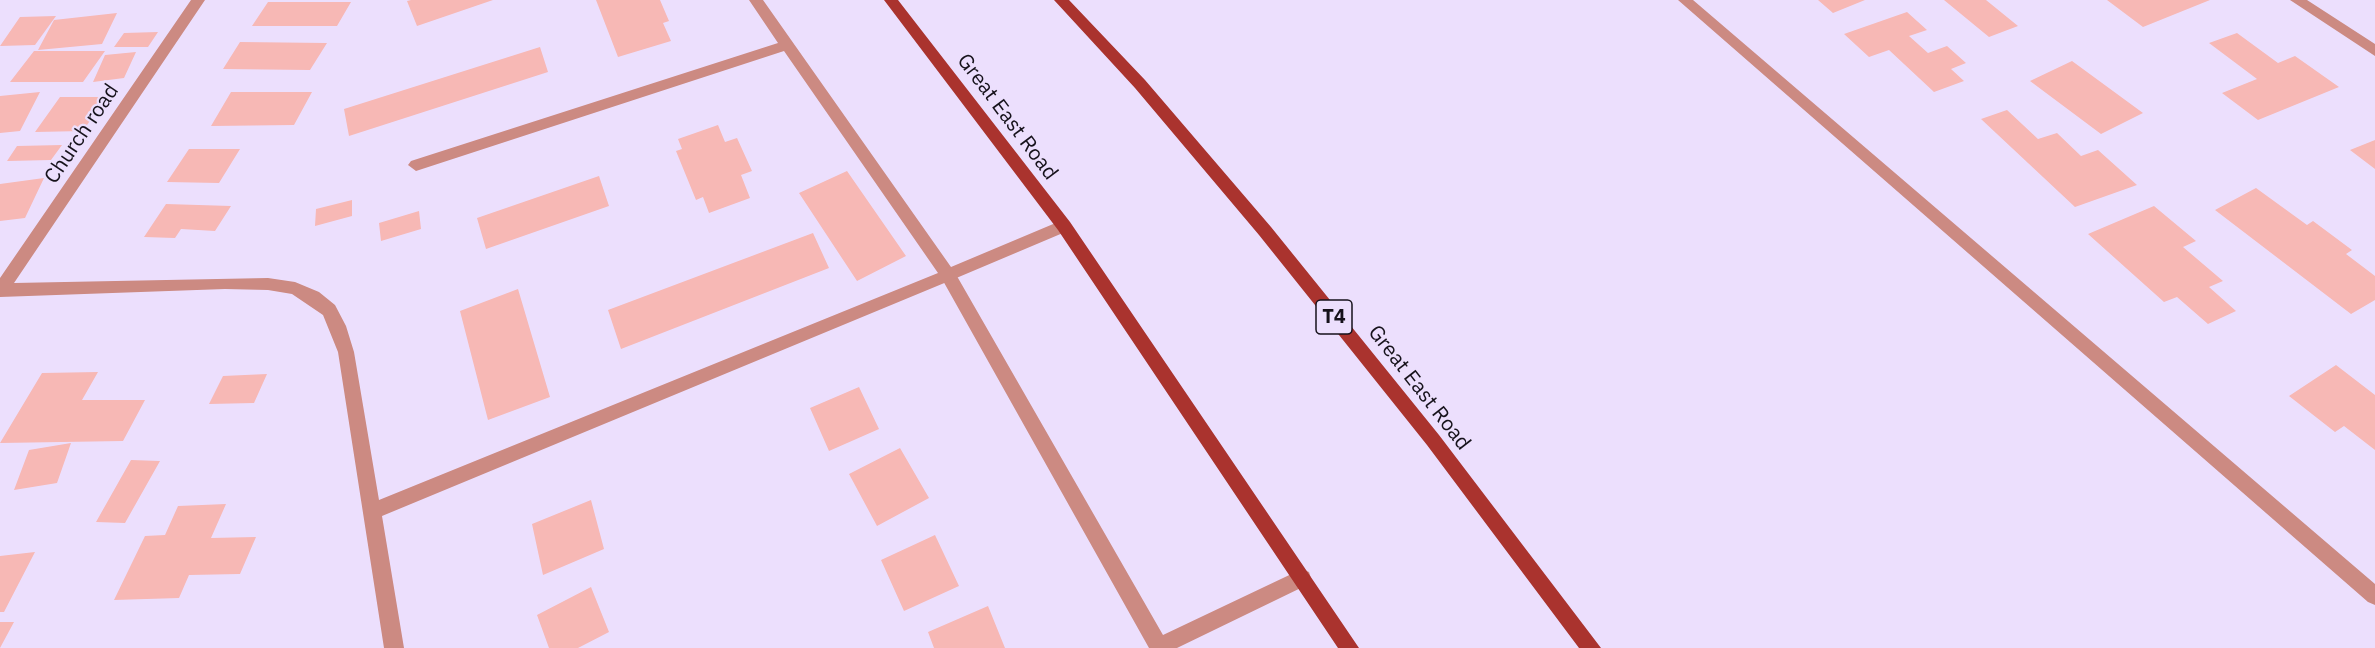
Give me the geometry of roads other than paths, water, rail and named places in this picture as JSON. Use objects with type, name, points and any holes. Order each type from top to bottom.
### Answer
[{"type":"main road","name":"Great East Road","points":[[891,0],[1047,207],[1064,226],[1349,648]]},
{"type":"main road","name":"Great East Road","points":[[1061,0],[1140,84],[1265,231],[1433,440],[1591,648]]},
{"type":"street","name":"Church road","points":[[0,291],[198,0]]},
{"type":"street","points":[[756,0],[948,275],[1066,478],[1159,648],[1302,578]]},
{"type":"street","points":[[1685,0],[2375,596]]},
{"type":"street","points":[[2297,0],[2375,51]]},
{"type":"street","points":[[416,165],[786,45]]},
{"type":"street","points":[[370,512],[1064,226]]},
{"type":"street","points":[[0,291],[225,283],[286,287],[313,297],[329,310],[338,326],[346,352],[370,512],[394,648]]}]
